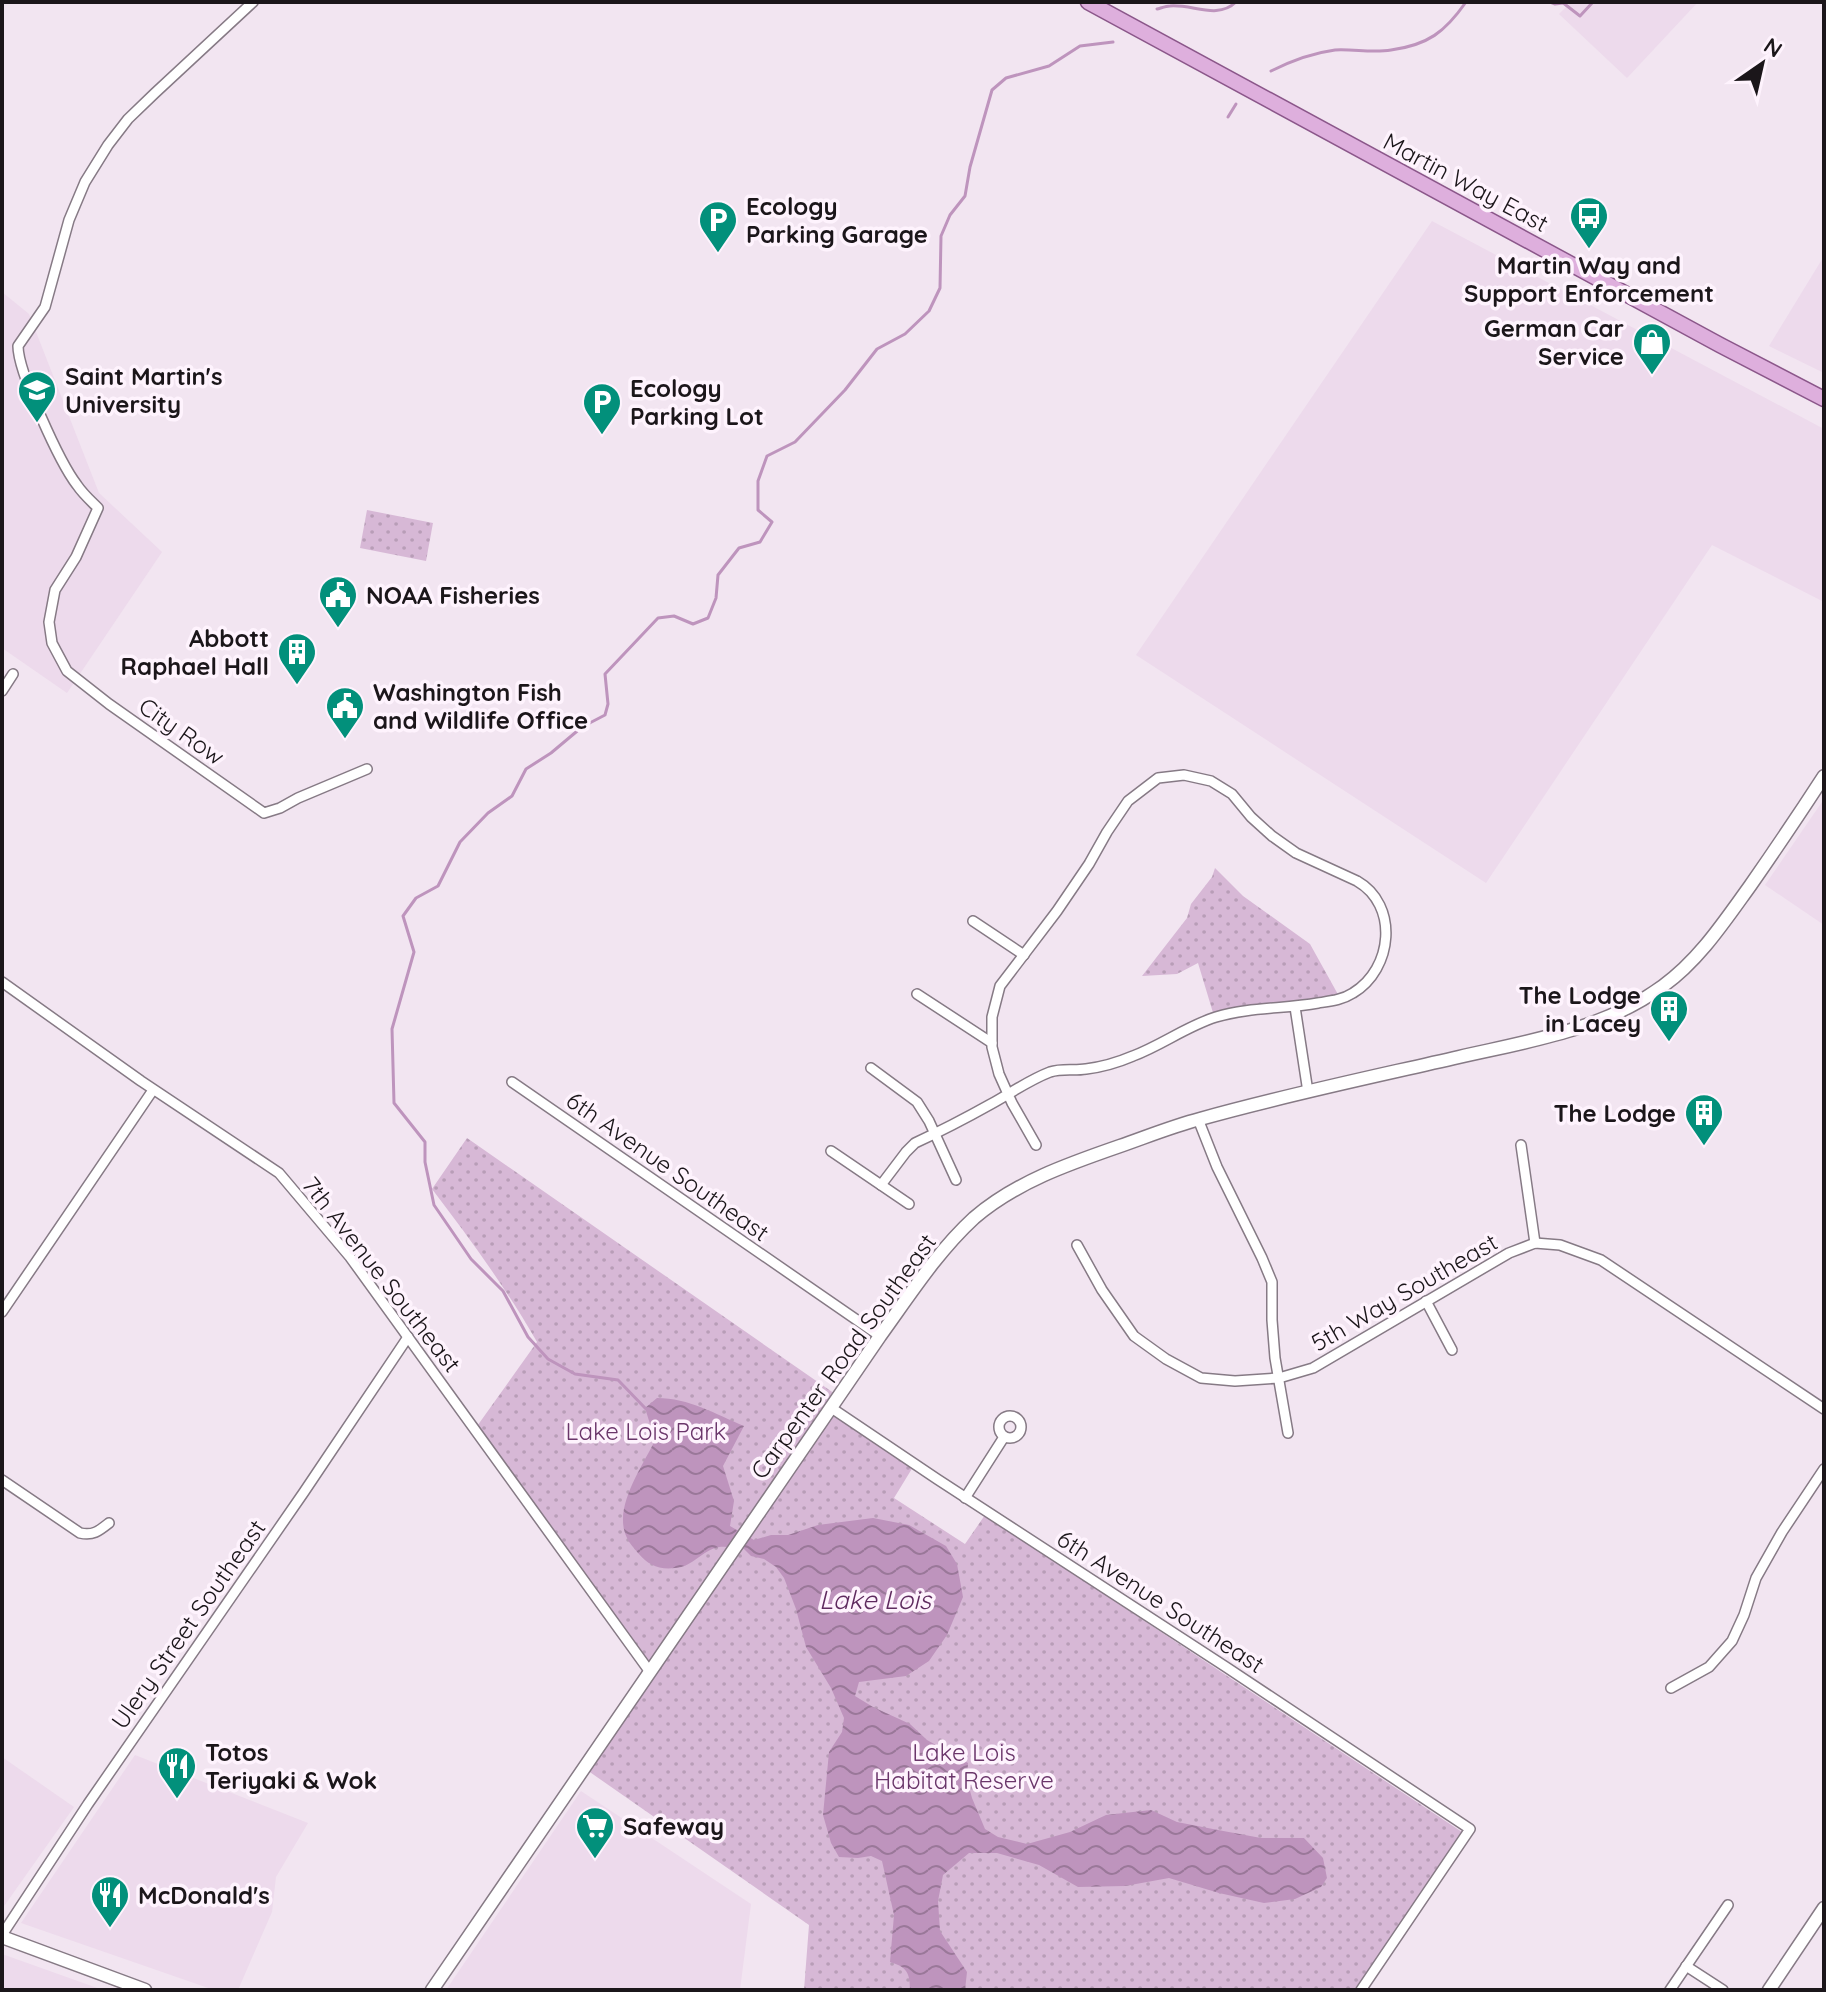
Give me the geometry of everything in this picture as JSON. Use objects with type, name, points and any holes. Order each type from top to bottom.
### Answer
[{"type":"main road","name":"Martin Way East","points":[[1088,2],[1824,399]]},
{"type":"main road","name":"Carpenter Road Southeast","points":[[432,1990],[830,1407],[929,1268],[975,1218],[1016,1188],[1044,1174],[1198,1119],[1552,1036],[1593,1024],[1627,1009],[1674,977],[1709,942],[1824,776]]},
{"type":"main road","points":[[1769,1990],[1824,1908]]},
{"type":"main road","points":[[2,1936],[145,1990]]},
{"type":"street","name":"City Row","points":[[253,2],[128,119],[108,145],[85,182],[69,220],[45,307],[18,346],[25,374],[58,453],[77,485],[98,508],[76,557],[55,590],[49,622],[52,643],[67,671],[264,813],[367,769]]},
{"type":"street","points":[[2,691],[13,674]]},
{"type":"street","points":[[881,1185],[915,1143],[935,1134],[1008,1094],[1033,1079],[1055,1070],[1086,1069],[1135,1056],[1214,1018],[1244,1011],[1340,1000],[1354,993],[1377,970],[1384,956],[1384,920],[1379,905],[1364,885],[1296,853],[1272,836],[1232,794],[1211,781],[1184,775],[1158,778],[1128,801],[1081,876],[1000,986],[992,1017],[992,1043],[999,1074],[1008,1094],[1036,1145]]},
{"type":"street","points":[[973,921],[1024,955]]},
{"type":"street","name":"7th Avenue Southeast","points":[[2,982],[153,1090],[279,1173],[350,1257],[650,1672]]},
{"type":"street","points":[[917,994],[992,1043]]},
{"type":"street","points":[[1295,1007],[1308,1092]]},
{"type":"street","points":[[871,1068],[917,1102],[956,1180]]},
{"type":"street","name":"6th Avenue Southeast","points":[[512,1082],[880,1336]]},
{"type":"street","points":[[2,1312],[153,1090]]},
{"type":"street","name":"5th Way Southeast","points":[[1198,1119],[1217,1167],[1272,1282],[1272,1320],[1279,1378],[1313,1368],[1497,1259],[1535,1243],[1560,1245],[1601,1260],[1824,1409]]},
{"type":"street","points":[[1521,1145],[1535,1243]]},
{"type":"street","points":[[831,1151],[909,1204]]},
{"type":"street","points":[[1077,1245],[1102,1290],[1134,1336],[1166,1359],[1201,1378],[1235,1381],[1279,1378],[1288,1433]]},
{"type":"street","points":[[1426,1301],[1452,1350]]},
{"type":"street","name":"Ulery Street Southeast","points":[[2,1936],[82,1813],[408,1337]]},
{"type":"street","name":"6th Avenue Southeast","points":[[830,1407],[1470,1829],[1361,1990]]},
{"type":"street","points":[[965,1498],[1004,1437]]},
{"type":"street","points":[[1671,1688],[1709,1667],[1732,1641],[1756,1578],[1824,1469]]},
{"type":"street","points":[[2,1480],[80,1533],[97,1533],[109,1523]]},
{"type":"street","points":[[1670,1990],[1728,1905]]},
{"type":"street","points":[[1686,1966],[1723,1990]]},
{"type":"shaded area","points":[[1571,2],[1698,2],[1627,78],[1559,14]]},
{"type":"shaded area","points":[[1432,221],[1824,429],[1824,602],[1712,545],[1486,883],[1136,655]]},
{"type":"shaded area","points":[[1824,256],[1824,373],[1769,346]]},
{"type":"shaded area","name":"Saint Martin's University","points":[[2,292],[29,314],[99,493],[162,552],[67,693],[2,648]]},
{"type":"shaded area","points":[[1824,799],[1824,925],[1765,885]]},
{"type":"shaded area","points":[[135,1755],[308,1823],[276,1877],[272,1912],[238,1990],[214,1990],[21,1923]]},
{"type":"shaded area","points":[[2,1757],[74,1807],[2,1909]]},
{"type":"shaded area","points":[[581,1791],[751,1904],[740,1990],[446,1990]]},
{"type":"shaded area","points":[[2,1954],[103,1990],[2,1990]]},
{"type":"green space","points":[[367,510],[433,523],[426,561],[360,548]]},
{"type":"green space","points":[[1215,868],[1243,896],[1310,944],[1340,998],[1214,1016],[1198,963],[1177,974],[1142,976],[1187,918],[1191,904],[1212,877]]},
{"type":"green space","name":"Lake Lois Habitat Reserve","points":[[467,1138],[838,1396],[832,1414],[913,1467],[894,1498],[965,1544],[985,1515],[1462,1832],[1358,1990],[804,1990],[809,1925],[584,1768],[650,1673],[475,1429],[537,1342],[487,1264],[432,1189]]},
{"type":"water","name":"Lake Lois","points":[[657,1398],[691,1404],[744,1426],[723,1466],[734,1501],[730,1526],[754,1540],[771,1535],[788,1535],[818,1525],[873,1518],[909,1525],[946,1546],[957,1564],[963,1597],[947,1635],[929,1661],[906,1676],[859,1682],[855,1696],[910,1724],[927,1740],[968,1763],[967,1780],[985,1829],[998,1837],[1027,1844],[1070,1832],[1106,1815],[1151,1810],[1177,1822],[1261,1838],[1304,1838],[1323,1858],[1327,1878],[1321,1887],[1295,1899],[1264,1903],[1169,1878],[1125,1886],[1078,1887],[1039,1865],[997,1853],[969,1853],[943,1875],[938,1901],[940,1931],[967,1972],[965,1990],[910,1990],[906,1972],[890,1962],[894,1915],[882,1861],[871,1856],[839,1857],[831,1843],[823,1815],[829,1752],[842,1732],[844,1718],[831,1688],[806,1647],[784,1578],[776,1567],[764,1559],[751,1556],[743,1548],[719,1547],[681,1567],[659,1567],[642,1557],[627,1538],[623,1526],[626,1501],[655,1440],[645,1408]]},
{"type":"waterway","points":[[1157,9],[1179,6],[1213,11],[1236,2]]},
{"type":"waterway","points":[[1271,71],[1326,51],[1384,51],[1415,45],[1443,29],[1466,2]]},
{"type":"waterway","points":[[1550,2],[1563,3]]},
{"type":"waterway","points":[[1562,2],[1580,16],[1593,2]]},
{"type":"waterway","points":[[646,1409],[618,1380],[575,1374],[548,1359],[528,1337],[503,1291],[471,1259],[434,1205],[425,1162],[425,1142],[394,1103],[392,1029],[414,952],[403,916],[416,898],[438,886],[460,842],[488,813],[512,796],[526,769],[582,727],[605,715],[608,704],[605,674],[658,618],[674,616],[693,624],[708,618],[716,598],[718,575],[739,548],[760,542],[772,522],[758,510],[758,481],[767,456],[795,442],[845,390],[877,349],[905,334],[929,311],[940,288],[941,236],[950,215],[965,196],[992,90],[1006,78],[1049,66],[1080,46],[1113,42]]},
{"type":"waterway","points":[[1228,117],[1236,104]]},
{"type":"place","name":"Martin Way and Support Enforcement","points":[[1589,250]]},
{"type":"place","name":"Ecology Parking Garage","points":[[718,254]]},
{"type":"place","name":"German Car Service","points":[[1652,376]]},
{"type":"place","name":"Saint Martin's University","points":[[37,424]]},
{"type":"place","name":"Ecology Parking Lot","points":[[602,436]]},
{"type":"place","name":"NOAA Fisheries","points":[[338,629]]},
{"type":"place","name":"Abbott Raphael Hall","points":[[297,686]]},
{"type":"place","name":"Washington Fish and Wildlife Office","points":[[345,740]]},
{"type":"place","name":"The Lodge in Lacey","points":[[1669,1043]]},
{"type":"place","name":"The Lodge","points":[[1704,1147]]},
{"type":"place","name":"Totos Teriyaki & Wok","points":[[177,1800]]},
{"type":"place","name":"Safeway","points":[[595,1860]]},
{"type":"place","name":"McDonald's","points":[[110,1929]]},
{"type":"park label","name":"Lake Lois Park","points":[[646,1431]]}]
